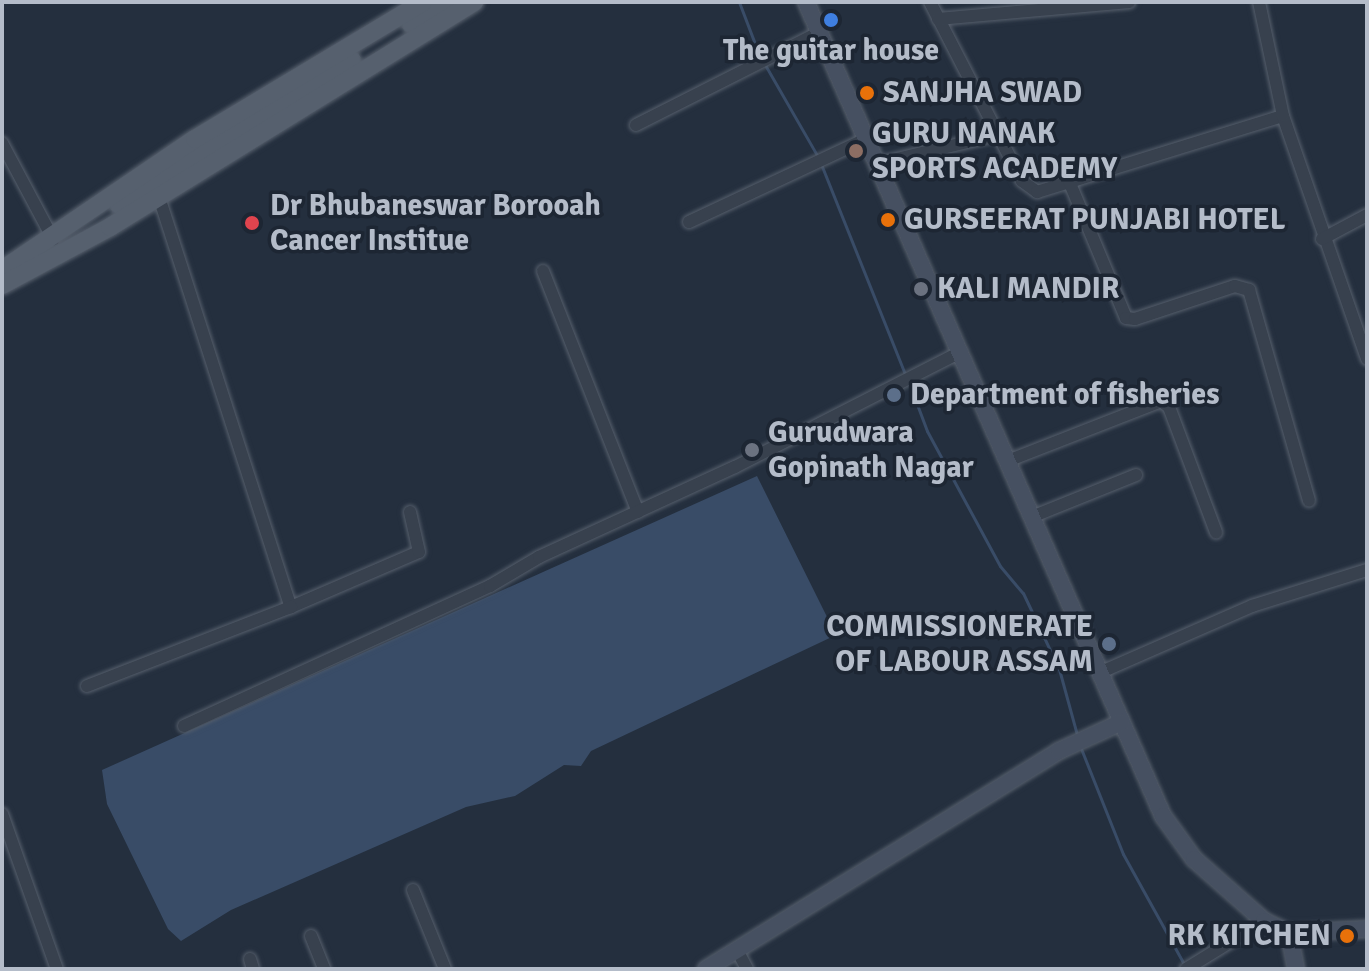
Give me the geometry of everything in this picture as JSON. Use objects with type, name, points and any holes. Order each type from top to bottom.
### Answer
[{"type":"main road","points":[[81,230],[195,139],[400,8],[423,2]]},
{"type":"main road","points":[[2,285],[81,230],[446,2]]},
{"type":"main road","points":[[2,270],[53,239],[159,197],[474,2]]},
{"type":"main road","points":[[806,2],[880,163],[1163,816],[1194,859],[1264,921],[1289,933],[1367,929]]},
{"type":"main road","points":[[706,969],[1059,751],[1100,729],[1122,722]]},
{"type":"main road","points":[[1289,933],[1296,969]]},
{"type":"street","points":[[930,2],[997,135],[1028,188],[1037,192],[1283,116]]},
{"type":"street","points":[[938,19],[1129,2]]},
{"type":"street","points":[[1259,2],[1283,116],[1322,239],[1367,359]]},
{"type":"street","points":[[636,125],[820,32]]},
{"type":"street","points":[[880,163],[997,135]]},
{"type":"street","points":[[689,222],[806,170],[868,138]]},
{"type":"street","points":[[2,143],[53,239]]},
{"type":"street","points":[[1069,181],[1126,318],[1135,319],[1235,286],[1249,290],[1309,501]]},
{"type":"street","points":[[159,197],[291,607]]},
{"type":"street","points":[[1322,239],[1367,215]]},
{"type":"street","points":[[543,271],[638,512]]},
{"type":"street","points":[[184,726],[490,586],[539,557],[638,512],[961,352]]},
{"type":"street","points":[[1010,460],[1161,401],[1169,407],[1216,532]]},
{"type":"street","points":[[1034,516],[1136,475]]},
{"type":"street","points":[[87,686],[291,607],[419,552],[410,512]]},
{"type":"street","points":[[1101,672],[1252,606],[1367,570]]},
{"type":"street","points":[[2,814],[57,969]]},
{"type":"street","points":[[413,890],[445,969]]},
{"type":"street","points":[[1186,969],[1264,921]]},
{"type":"street","points":[[311,936],[324,969]]},
{"type":"street","points":[[737,950],[747,969]]},
{"type":"water","points":[[757,476],[836,635],[591,751],[581,766],[564,765],[515,796],[466,807],[231,910],[181,941],[168,929],[107,804],[102,770]]},
{"type":"waterway","points":[[739,2],[760,57]]},
{"type":"waterway","points":[[764,63],[818,157]]},
{"type":"waterway","points":[[821,164],[906,376]]},
{"type":"waterway","points":[[909,383],[927,431],[1000,566],[1023,593],[1059,669],[1077,735]]},
{"type":"waterway","points":[[1080,746],[1123,854],[1185,966]]},
{"type":"place","name":"The guitar house","points":[[831,20]]},
{"type":"place","name":"SANJHA SWAD","points":[[867,93]]},
{"type":"place","name":"GURU NANAK SPORTS ACADEMY","points":[[856,151]]},
{"type":"place","name":"GURSEERAT PUNJABI HOTEL","points":[[888,220]]},
{"type":"place","name":"Dr Bhubaneswar Borooah Cancer Institue","points":[[252,223]]},
{"type":"place","name":"KALI MANDIR","points":[[921,289]]},
{"type":"place","name":"Department of fisheries","points":[[894,395]]},
{"type":"place","name":"Gurudwara Gopinath Nagar","points":[[752,450]]},
{"type":"place","name":"COMMISSIONERATE OF LABOUR ASSAM","points":[[1109,644]]},
{"type":"place","name":"RK KITCHEN","points":[[1347,936]]}]
